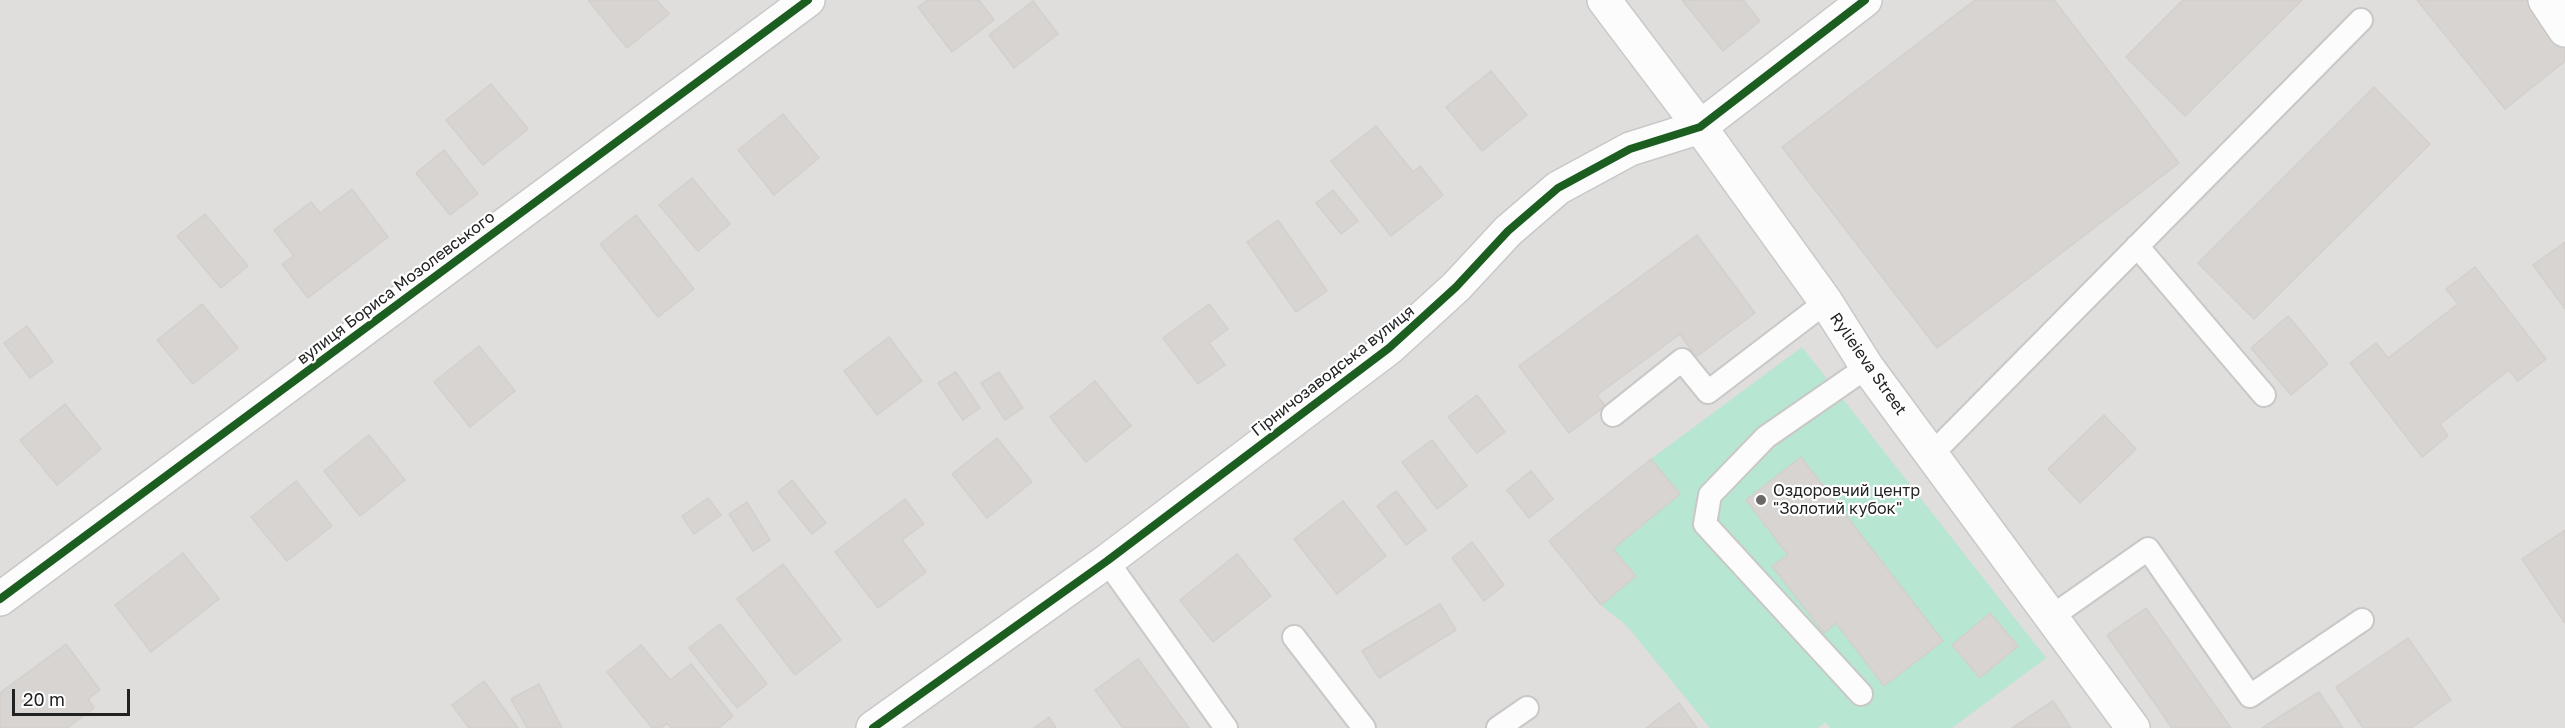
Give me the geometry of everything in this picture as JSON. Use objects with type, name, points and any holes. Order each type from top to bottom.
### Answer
[{"type":"street","name":"вулиця Бориса Мозолевського","points":[[0,599],[808,0]]},
{"type":"street","name":"Rylieieva Street","points":[[1604,0],[1700,127],[1826,302],[1867,367],[2133,728]]},
{"type":"street","name":"Гірничозаводська вулиця","points":[[873,728],[1107,561],[1389,348],[1456,287],[1508,231],[1558,188],[1630,149],[1700,127],[1865,0]]},
{"type":"street","points":[[2545,0],[2565,30]]},
{"type":"lane","points":[[1932,454],[2361,20]]},
{"type":"lane","points":[[2137,246],[2264,395]]},
{"type":"lane","points":[[1613,415],[1682,360],[1708,392],[1826,302]]},
{"type":"lane","points":[[1861,694],[1705,524],[1710,495],[1766,437],[1867,367]]},
{"type":"lane","points":[[2050,617],[2148,549],[2250,696],[2362,620]]},
{"type":"lane","points":[[1107,561],[1226,728]]},
{"type":"lane","points":[[1294,637],[1364,728]]},
{"type":"lane","points":[[1498,728],[1527,708]]},
{"type":"shaded area","points":[[0,0],[2565,0],[2565,728],[0,728]]},
{"type":"green space","name":"Оздоровчий центр \"Золотий кубок\"","points":[[1802,347],[2046,658],[1952,728],[1830,728],[1825,722],[1818,728],[1710,728],[1627,626],[1601,605],[1549,541],[1651,459]]},
{"type":"building","points":[[588,0],[657,0],[669,14],[627,48]]},
{"type":"building","points":[[928,0],[979,0],[994,20],[952,52],[918,7]]},
{"type":"building","points":[[1682,0],[1743,0],[1760,21],[1723,51]]},
{"type":"building","points":[[1975,0],[2054,0],[2179,163],[1937,348],[1782,147]]},
{"type":"building","points":[[2183,0],[2302,0],[2185,116],[2126,57]]},
{"type":"building","points":[[2417,0],[2528,0],[2565,46],[2565,61],[2505,109]]},
{"type":"building","points":[[1033,1],[1058,34],[1014,68],[989,35]]},
{"type":"building","points":[[1491,71],[1527,115],[1482,151],[1446,107]]},
{"type":"building","points":[[491,84],[528,129],[483,165],[446,120]]},
{"type":"building","points":[[2374,87],[2430,144],[2254,319],[2198,263]]},
{"type":"building","points":[[783,114],[819,158],[774,195],[738,150]]},
{"type":"building","points":[[1376,126],[1413,172],[1420,166],[1443,195],[1391,236],[1331,161]]},
{"type":"building","points":[[444,150],[478,194],[450,215],[416,173]]},
{"type":"building","points":[[692,178],[730,224],[698,251],[659,205]]},
{"type":"building","points":[[352,189],[388,237],[308,298],[282,264],[294,256],[274,230],[311,202],[320,213]]},
{"type":"building","points":[[1333,190],[1358,221],[1341,234],[1316,203]]},
{"type":"building","points":[[205,214],[248,266],[221,288],[177,236]]},
{"type":"building","points":[[636,215],[694,289],[658,317],[600,244]]},
{"type":"building","points":[[1278,220],[1327,291],[1296,312],[1247,242]]},
{"type":"building","points":[[1697,235],[1755,313],[1696,357],[1680,334],[1597,395],[1605,406],[1569,433],[1519,366]]},
{"type":"building","points":[[2565,242],[2565,309],[2533,265]]},
{"type":"building","points":[[2475,267],[2546,359],[2518,381],[2509,370],[2440,424],[2448,436],[2422,457],[2350,363],[2376,343],[2388,358],[2458,304],[2446,289]]},
{"type":"building","points":[[202,304],[238,348],[193,384],[157,340]]},
{"type":"building","points":[[1209,304],[1228,329],[1209,343],[1225,365],[1198,384],[1163,338]]},
{"type":"building","points":[[2288,316],[2328,364],[2291,395],[2251,348]]},
{"type":"building","points":[[27,326],[53,362],[30,378],[4,343]]},
{"type":"building","points":[[889,337],[922,381],[877,415],[844,371]]},
{"type":"building","points":[[479,346],[515,391],[470,427],[434,382]]},
{"type":"building","points":[[956,372],[980,408],[963,420],[938,383]]},
{"type":"building","points":[[999,372],[1023,408],[1005,420],[981,383]]},
{"type":"building","points":[[1095,381],[1131,426],[1086,462],[1050,417]]},
{"type":"building","points":[[1477,395],[1505,432],[1477,453],[1448,417]]},
{"type":"building","points":[[65,404],[101,449],[57,485],[20,440]]},
{"type":"building","points":[[2104,415],[2136,449],[2080,503],[2048,469]]},
{"type":"building","points":[[369,435],[405,480],[360,516],[324,471]]},
{"type":"building","points":[[997,438],[1032,482],[987,518],[952,474]]},
{"type":"building","points":[[1432,440],[1467,486],[1437,509],[1402,462]]},
{"type":"building","points":[[1801,457],[1943,641],[1884,686],[1836,623],[1824,633],[1772,566],[1788,555],[1746,500]]},
{"type":"building","points":[[1651,459],[1680,494],[1613,549],[1636,576],[1601,605],[1549,541]]},
{"type":"building","points":[[1531,471],[1553,499],[1529,518],[1507,490]]},
{"type":"building","points":[[792,480],[826,523],[812,534],[778,492]]},
{"type":"building","points":[[296,481],[332,526],[287,561],[251,517]]},
{"type":"building","points":[[1396,491],[1426,530],[1406,545],[1377,506]]},
{"type":"building","points":[[708,498],[721,515],[694,534],[682,516]]},
{"type":"building","points":[[905,499],[924,524],[902,540],[926,572],[878,608],[835,552]]},
{"type":"building","points":[[1343,501],[1386,556],[1337,594],[1294,539]]},
{"type":"building","points":[[747,502],[770,540],[753,551],[729,514]]},
{"type":"building","points":[[2565,530],[2565,623],[2522,559]]},
{"type":"building","points":[[1472,542],[1504,585],[1484,601],[1452,558]]},
{"type":"building","points":[[183,553],[219,599],[151,652],[115,605]]},
{"type":"building","points":[[1237,554],[1271,596],[1213,642],[1180,600]]},
{"type":"building","points":[[783,564],[841,640],[795,675],[737,599]]},
{"type":"building","points":[[1440,604],[1456,630],[1379,678],[1362,651]]},
{"type":"building","points":[[2146,608],[2231,728],[2172,728],[2107,635]]},
{"type":"building","points":[[1990,613],[2018,646],[1980,678],[1952,645]]},
{"type":"building","points":[[720,624],[767,684],[737,708],[689,648]]},
{"type":"building","points":[[2408,638],[2451,700],[2411,728],[2363,728],[2336,687]]},
{"type":"building","points":[[66,644],[100,690],[88,699],[94,708],[67,728],[0,728],[0,693]]},
{"type":"building","points":[[641,645],[670,680],[691,664],[733,716],[719,728],[671,728],[667,723],[661,728],[652,728],[607,672]]},
{"type":"building","points":[[1138,659],[1189,728],[1123,728],[1095,690]]},
{"type":"building","points":[[484,681],[518,728],[469,728],[452,705]]},
{"type":"building","points":[[539,684],[562,728],[527,728],[511,699]]},
{"type":"building","points":[[2319,692],[2343,728],[2262,728]]},
{"type":"building","points":[[2053,701],[2071,728],[2012,728]]},
{"type":"building","points":[[1679,703],[1697,728],[1646,728]]},
{"type":"building","points":[[1049,717],[1056,728],[1034,728]]},
{"type":"cycle path","points":[[0,599],[808,0]]},
{"type":"cycle path","points":[[873,728],[1107,561],[1389,348],[1456,287],[1508,231],[1558,188],[1630,149],[1700,127],[1865,0]]},
{"type":"place","name":"Оздоровчий центр \"Золотий кубок\"","points":[[1761,500]]}]
